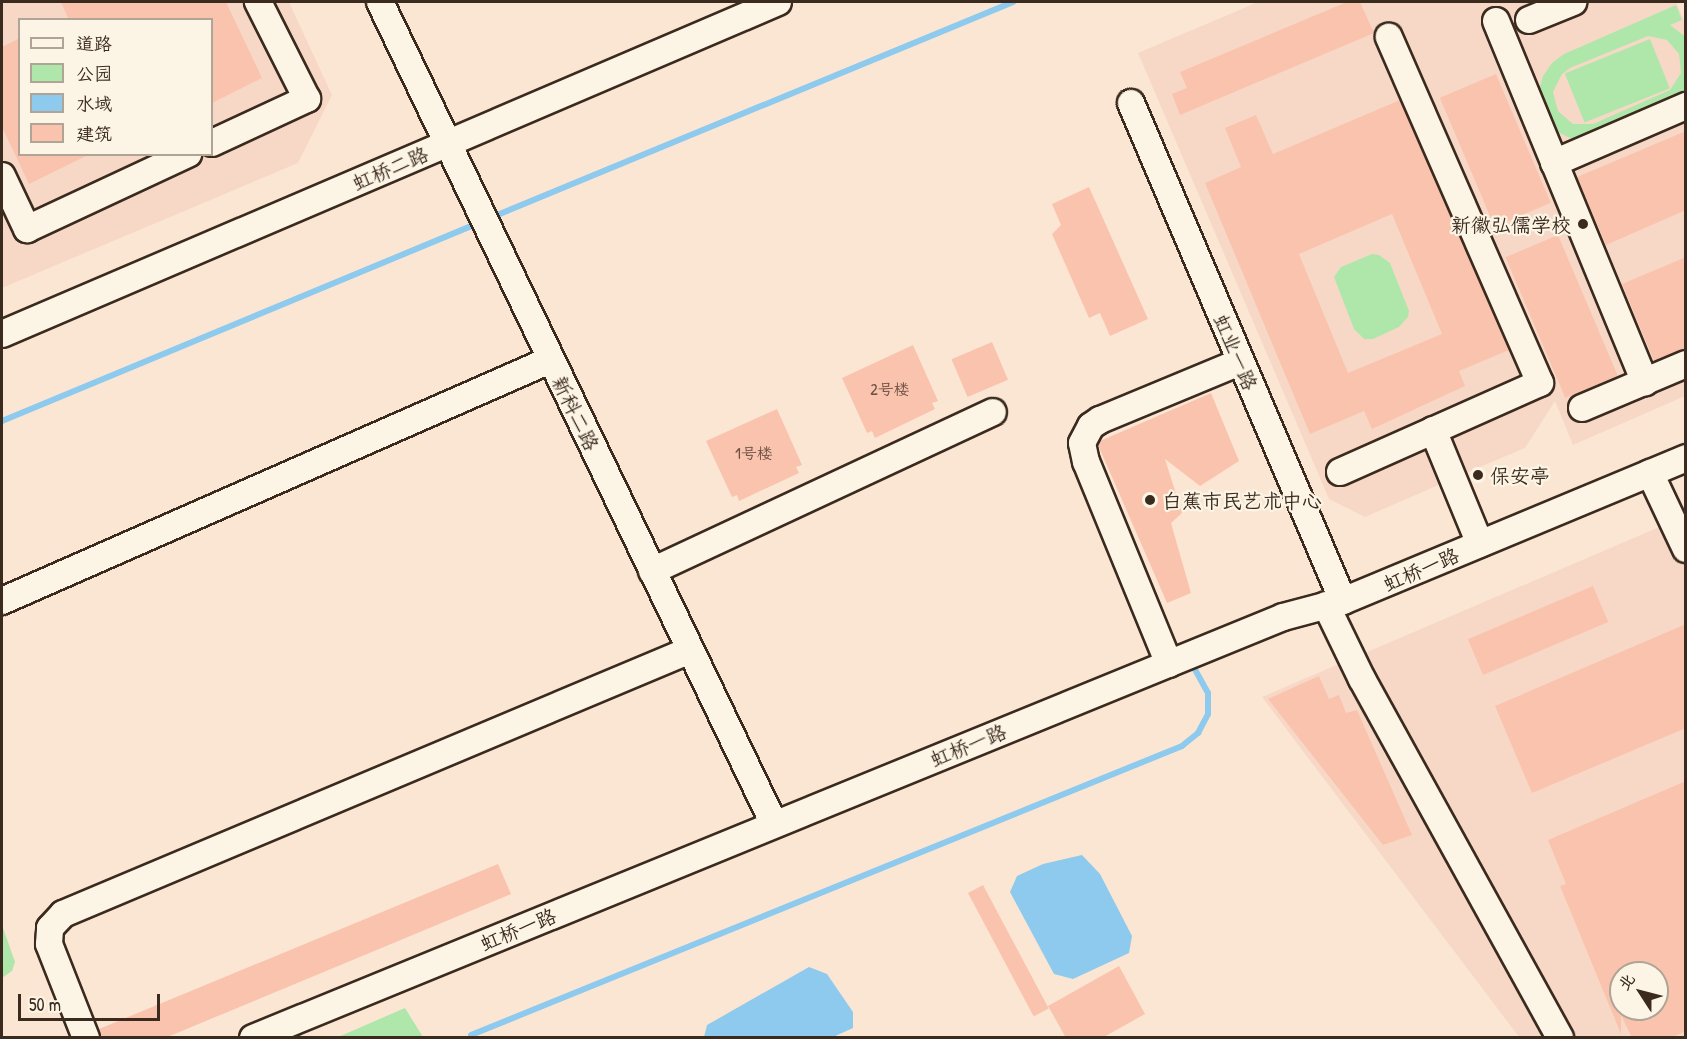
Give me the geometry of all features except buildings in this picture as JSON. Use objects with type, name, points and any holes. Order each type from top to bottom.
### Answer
[{"type":"street","points":[[213,144],[307,99],[258,2]]},
{"type":"street","name":"新科二路","points":[[380,2],[774,824]]},
{"type":"street","name":"虹桥二路","points":[[2,334],[778,2]]},
{"type":"street","points":[[1529,20],[1573,2]]},
{"type":"street","points":[[1496,21],[1645,382]]},
{"type":"street","points":[[1340,472],[1540,383],[1389,37]]},
{"type":"street","name":"虹业一路","points":[[1131,103],[1240,362],[1335,603],[1362,679],[1560,1038]]},
{"type":"street","points":[[1554,163],[1686,105]]},
{"type":"street","points":[[2,176],[27,229],[184,156]]},
{"type":"street","points":[[2,601],[550,360]]},
{"type":"street","points":[[1169,664],[1086,462],[1083,442],[1091,426],[1100,420],[1240,362]]},
{"type":"street","points":[[1582,408],[1686,364]]},
{"type":"street","points":[[652,571],[993,412]]},
{"type":"street","points":[[1433,430],[1480,544]]},
{"type":"street","name":"虹桥一路","points":[[253,1038],[1283,617],[1335,603],[1686,458]]},
{"type":"street","points":[[1650,473],[1686,549]]},
{"type":"street","points":[[86,1038],[49,944],[50,928],[63,914],[690,650]]},
{"type":"shaded area","points":[[2,2],[289,2],[332,95],[298,163],[2,288]]},
{"type":"shaded area","points":[[1258,2],[1676,2],[1686,25],[1685,396],[1573,445],[1555,401],[1525,448],[1365,517],[1329,499],[1138,53]]},
{"type":"shaded area","points":[[1685,516],[1685,1037],[1519,1037],[1262,697]]},
{"type":"green space","points":[[1676,5],[1682,20],[1670,25],[1686,37],[1685,94],[1585,140],[1570,138],[1556,131],[1546,120],[1540,105],[1539,90],[1543,76],[1552,63],[1564,54]],"holes":[[[1648,36],[1667,40],[1679,54],[1681,73],[1670,90],[1593,124],[1573,124],[1558,111],[1553,92],[1562,74],[1570,68]]]},
{"type":"green space","points":[[1650,39],[1670,88],[1585,123],[1565,73]]},
{"type":"green space","points":[[1372,254],[1379,255],[1390,263],[1409,311],[1408,317],[1399,327],[1373,339],[1364,339],[1354,329],[1334,277],[1341,267]]},
{"type":"green space","points":[[2,925],[15,962],[12,971],[2,978]]},
{"type":"green space","points":[[405,1008],[423,1037],[338,1037]]},
{"type":"water","points":[[1082,855],[1100,874],[1132,936],[1129,953],[1073,979],[1054,974],[1010,892],[1017,876],[1043,864]]},
{"type":"water","points":[[809,967],[827,974],[853,1012],[853,1028],[833,1037],[704,1037],[707,1025]]},
{"type":"waterway","points":[[490,218],[1013,2]]},
{"type":"waterway","points":[[2,421],[481,222]]},
{"type":"waterway","points":[[471,1035],[1182,746],[1198,733],[1208,714],[1208,693],[1194,668]]},
{"type":"place","name":"新徽弘儒学校","points":[[1583,224]]},
{"type":"place","name":"保安亭","points":[[1478,475]]},
{"type":"place","name":"白蕉市民艺术中心","points":[[1150,500]]}]
